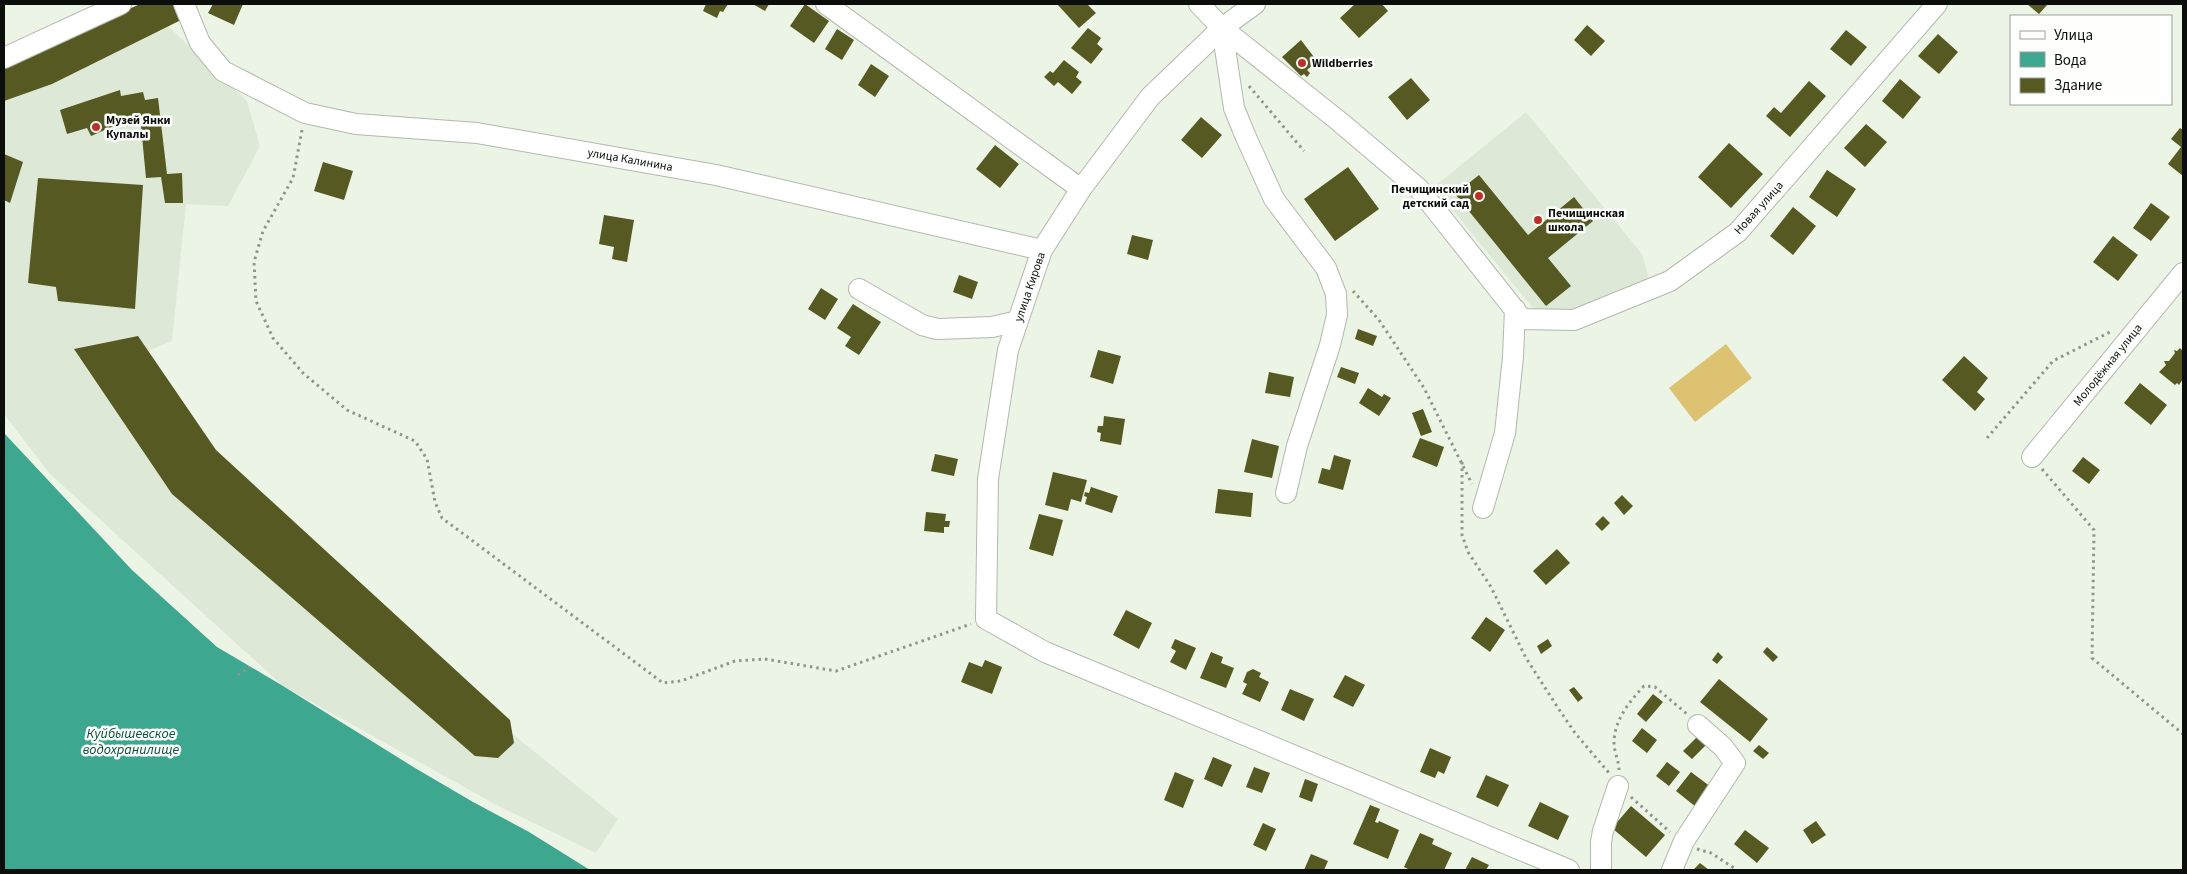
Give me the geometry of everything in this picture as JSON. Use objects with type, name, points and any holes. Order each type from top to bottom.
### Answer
[{"type":"street","points":[[4,58],[121,4]]},
{"type":"street","name":"улица Калинина","points":[[184,4],[200,43],[223,71],[305,113],[356,124],[477,133],[716,175],[1042,250]]},
{"type":"street","points":[[826,4],[1081,189]]},
{"type":"street","points":[[1199,4],[1222,28],[1340,122],[1419,189],[1519,314],[1505,433],[1483,508]]},
{"type":"street","name":"улица Кирова","points":[[986,619],[988,479],[1008,350],[1042,250],[1081,189],[1150,97],[1222,28],[1255,4]]},
{"type":"street","name":"Новая улица","points":[[1519,314],[1574,320],[1670,281],[1738,232],[1937,4]]},
{"type":"street","points":[[1222,28],[1234,108],[1274,199],[1326,268],[1336,294],[1337,315],[1330,345],[1297,446],[1286,493]]},
{"type":"street","name":"Молодёжная улица","points":[[2032,457],[2183,273]]},
{"type":"street","points":[[859,289],[922,325],[937,329],[992,327],[1018,321]]},
{"type":"street","points":[[986,619],[1045,652],[1569,870]]},
{"type":"street","points":[[1672,870],[1684,842],[1735,763],[1723,747],[1698,725]]},
{"type":"street","points":[[1601,870],[1602,837],[1618,786]]},
{"type":"path","points":[[1247,84],[1304,151]]},
{"type":"path","points":[[305,113],[293,178],[262,231],[254,262],[256,301],[273,338],[304,373],[347,410],[415,441],[427,460],[435,502],[442,518],[663,683],[681,681],[735,662],[765,659],[836,672],[986,619]]},
{"type":"path","points":[[1349,287],[1379,320],[1424,388],[1483,508]]},
{"type":"path","points":[[1987,438],[2053,361],[2115,330]]},
{"type":"path","points":[[2032,457],[2094,530],[2092,658],[2183,734]]},
{"type":"path","points":[[1462,462],[1462,535],[1468,552],[1491,587],[1526,658],[1574,733],[1618,786]]},
{"type":"path","points":[[238,675],[250,666]]},
{"type":"path","points":[[1618,786],[1619,767],[1614,743],[1620,718],[1632,699],[1644,686],[1655,687],[1698,725]]},
{"type":"shaded area","points":[[140,4],[145,4],[247,101],[260,146],[228,206],[186,204],[172,341],[146,352],[208,450],[505,728],[618,819],[596,853],[500,807],[283,686],[49,473],[4,414],[4,70]]},
{"type":"shaded area","name":"Печищинская школа","points":[[1526,112],[1642,254],[1650,282],[1578,309],[1551,313],[1532,307],[1434,187]]},
{"type":"shaded area","points":[[1726,344],[1752,378],[1695,422],[1669,388]]},
{"type":"water","name":"Куйбышевское водохранилище","points":[[4,433],[132,570],[217,647],[415,768],[529,832],[590,870],[4,870]]},
{"type":"building","points":[[140,4],[173,4],[181,20],[52,84],[4,101],[4,66]]},
{"type":"building","points":[[213,4],[243,4],[234,25],[208,13]]},
{"type":"building","points":[[706,4],[728,4],[723,12],[720,11],[717,18],[703,11]]},
{"type":"building","points":[[753,4],[769,4],[765,11]]},
{"type":"building","points":[[805,4],[829,21],[814,43],[790,26]]},
{"type":"building","points":[[1057,4],[1087,4],[1096,13],[1079,28]]},
{"type":"building","points":[[1355,4],[1382,4],[1388,11],[1359,38],[1340,18]]},
{"type":"building","points":[[2027,4],[2048,4],[2039,14]]},
{"type":"building","points":[[1587,25],[1605,41],[1591,56],[1574,40]]},
{"type":"building","points":[[1088,28],[1101,38],[1097,44],[1103,49],[1091,64],[1071,48]]},
{"type":"building","points":[[837,29],[854,40],[842,60],[825,49]]},
{"type":"building","points":[[1846,30],[1867,47],[1851,66],[1830,49]]},
{"type":"building","points":[[1938,34],[1958,52],[1939,74],[1918,56]]},
{"type":"building","points":[[1301,40],[1317,61],[1307,70],[1310,73],[1307,77],[1304,74],[1301,76],[1282,57]]},
{"type":"building","points":[[1064,60],[1079,72],[1076,77],[1082,82],[1072,94],[1058,82],[1054,86],[1044,77],[1050,71],[1053,73]]},
{"type":"building","points":[[871,64],[889,76],[875,97],[858,85]]},
{"type":"building","points":[[1411,78],[1430,100],[1407,120],[1388,97]]},
{"type":"building","points":[[1900,79],[1921,97],[1903,119],[1882,101]]},
{"type":"building","points":[[1809,81],[1826,96],[1790,137],[1766,116],[1774,107],[1781,113]]},
{"type":"building","points":[[120,90],[121,96],[143,92],[145,100],[158,98],[167,174],[182,173],[183,203],[165,203],[161,177],[146,178],[141,126],[125,126],[123,122],[91,136],[87,128],[67,134],[60,110]]},
{"type":"building","points":[[1201,117],[1222,135],[1202,158],[1181,140]]},
{"type":"building","points":[[1866,124],[1887,142],[1865,167],[1844,148]]},
{"type":"building","points":[[2180,128],[2183,130],[2183,176],[2168,164],[2181,147],[2171,139]]},
{"type":"building","points":[[1729,143],[1763,174],[1731,208],[1698,177]]},
{"type":"building","points":[[995,145],[1019,164],[1000,188],[976,169]]},
{"type":"building","points":[[4,154],[23,162],[10,203],[4,200]]},
{"type":"building","points":[[323,162],[353,171],[344,200],[314,191]]},
{"type":"building","points":[[1348,167],[1379,209],[1335,241],[1304,199]]},
{"type":"building","points":[[1827,170],[1856,189],[1837,217],[1809,197]]},
{"type":"building","points":[[1479,175],[1528,235],[1574,197],[1593,221],[1548,258],[1571,286],[1546,306],[1455,194]]},
{"type":"building","points":[[38,178],[143,185],[135,309],[58,301],[56,287],[28,283]]},
{"type":"building","points":[[2151,203],[2170,217],[2151,241],[2133,228]]},
{"type":"building","points":[[1793,207],[1816,226],[1793,255],[1770,236]]},
{"type":"building","points":[[604,215],[634,220],[627,262],[612,259],[614,247],[599,244]]},
{"type":"building","points":[[1132,235],[1153,240],[1148,260],[1127,254]]},
{"type":"building","points":[[2113,236],[2138,255],[2118,281],[2093,262]]},
{"type":"building","points":[[959,275],[978,282],[972,299],[953,292]]},
{"type":"building","points":[[821,288],[838,299],[825,320],[808,309]]},
{"type":"building","points":[[853,304],[881,322],[859,355],[845,346],[851,337],[837,328]]},
{"type":"building","points":[[1358,329],[1377,336],[1373,346],[1355,339]]},
{"type":"building","points":[[138,336],[216,450],[510,720],[514,743],[498,758],[475,756],[172,494],[74,349]]},
{"type":"building","points":[[2180,348],[2183,351],[2183,379],[2179,385],[2177,383],[2175,385],[2159,372],[2166,365],[2164,361],[2169,361],[2175,353],[2174,350],[2177,351]]},
{"type":"building","points":[[1098,350],[1121,356],[1113,384],[1090,377]]},
{"type":"building","points":[[1964,356],[1988,378],[1977,392],[1985,399],[1975,411],[1942,380]]},
{"type":"building","points":[[1341,367],[1359,373],[1355,384],[1337,377]]},
{"type":"building","points":[[1269,372],[1294,377],[1290,397],[1265,393]]},
{"type":"building","points":[[2140,383],[2167,405],[2151,425],[2124,403]]},
{"type":"building","points":[[1368,388],[1382,397],[1384,394],[1391,398],[1379,416],[1359,403]]},
{"type":"building","points":[[1423,409],[1432,432],[1421,436],[1412,413]]},
{"type":"building","points":[[1104,416],[1125,419],[1121,445],[1100,441],[1101,433],[1097,432],[1098,426],[1103,426]]},
{"type":"building","points":[[1420,438],[1444,447],[1437,467],[1412,457]]},
{"type":"building","points":[[1252,439],[1279,446],[1272,478],[1244,472]]},
{"type":"building","points":[[935,454],[958,459],[954,476],[931,471]]},
{"type":"building","points":[[1334,455],[1351,460],[1343,490],[1318,483],[1322,468],[1330,470]]},
{"type":"building","points":[[2083,457],[2100,470],[2089,484],[2072,471]]},
{"type":"building","points":[[1053,472],[1087,480],[1081,502],[1071,499],[1068,511],[1045,505]]},
{"type":"building","points":[[1091,487],[1118,496],[1112,513],[1085,504],[1087,497],[1084,496],[1085,492],[1089,493]]},
{"type":"building","points":[[1218,489],[1253,493],[1251,517],[1215,513]]},
{"type":"building","points":[[1622,495],[1633,506],[1624,515],[1614,503]]},
{"type":"building","points":[[926,512],[946,514],[945,521],[950,521],[949,527],[944,527],[944,533],[924,531]]},
{"type":"building","points":[[1039,514],[1063,520],[1053,556],[1029,549]]},
{"type":"building","points":[[1603,516],[1610,523],[1602,531],[1595,524]]},
{"type":"building","points":[[1557,549],[1570,563],[1546,585],[1533,571]]},
{"type":"building","points":[[1126,610],[1152,623],[1139,649],[1113,635]]},
{"type":"building","points":[[1486,617],[1505,630],[1490,652],[1471,638]]},
{"type":"building","points":[[1175,639],[1196,648],[1186,670],[1170,662],[1176,651],[1171,648]]},
{"type":"building","points":[[1548,639],[1552,646],[1541,654],[1537,646]]},
{"type":"building","points":[[1767,647],[1778,657],[1773,662],[1763,652]]},
{"type":"building","points":[[1211,652],[1223,657],[1221,663],[1234,668],[1226,688],[1200,678]]},
{"type":"building","points":[[1718,652],[1723,657],[1717,664],[1712,660]]},
{"type":"building","points":[[985,660],[1002,667],[992,694],[961,682],[969,662],[982,667]]},
{"type":"building","points":[[1253,669],[1261,673],[1259,677],[1269,682],[1260,702],[1242,694],[1247,684],[1243,682],[1247,672]]},
{"type":"building","points":[[1345,675],[1365,685],[1353,707],[1333,697]]},
{"type":"building","points":[[1719,679],[1768,719],[1750,742],[1700,702]]},
{"type":"building","points":[[1574,687],[1583,698],[1578,702],[1569,690]]},
{"type":"building","points":[[1290,689],[1314,699],[1304,721],[1281,710]]},
{"type":"building","points":[[1653,694],[1663,702],[1646,722],[1637,714]]},
{"type":"building","points":[[1642,728],[1657,740],[1647,753],[1632,741]]},
{"type":"building","points":[[1699,735],[1708,743],[1692,759],[1683,751]]},
{"type":"building","points":[[1759,745],[1769,753],[1763,759],[1753,751]]},
{"type":"building","points":[[1430,748],[1451,757],[1444,774],[1438,771],[1435,778],[1420,772]]},
{"type":"building","points":[[1213,757],[1232,765],[1222,787],[1204,779]]},
{"type":"building","points":[[1667,762],[1680,772],[1669,786],[1656,776]]},
{"type":"building","points":[[1254,767],[1270,773],[1262,793],[1246,787]]},
{"type":"building","points":[[1175,772],[1194,780],[1183,808],[1164,800]]},
{"type":"building","points":[[1691,772],[1711,787],[1696,807],[1676,791]]},
{"type":"building","points":[[1486,775],[1509,785],[1498,807],[1476,797]]},
{"type":"building","points":[[1305,779],[1318,784],[1312,802],[1299,797]]},
{"type":"building","points":[[1540,802],[1569,816],[1558,840],[1528,826]]},
{"type":"building","points":[[1370,805],[1380,809],[1375,822],[1378,823],[1379,821],[1399,830],[1388,859],[1353,844]]},
{"type":"building","points":[[1631,806],[1665,835],[1646,857],[1612,828]]},
{"type":"building","points":[[1816,821],[1826,835],[1812,844],[1803,830]]},
{"type":"building","points":[[1263,823],[1276,829],[1266,851],[1253,845]]},
{"type":"building","points":[[1745,830],[1769,848],[1757,863],[1734,844]]},
{"type":"building","points":[[1420,833],[1434,839],[1432,844],[1452,853],[1444,870],[1410,870],[1404,867]]},
{"type":"building","points":[[1311,854],[1328,861],[1324,870],[1304,870]]},
{"type":"building","points":[[1472,857],[1489,865],[1486,870],[1465,870]]},
{"type":"building","points":[[1700,863],[1709,870],[1693,870]]},
{"type":"place","name":"Wildberries","points":[[1302,63]]},
{"type":"place","name":"Музей Янки Купалы","points":[[96,127]]},
{"type":"place","name":"Печищинский детский сад","points":[[1479,196]]},
{"type":"place","name":"Печищинская школа","points":[[1538,220]]}]
